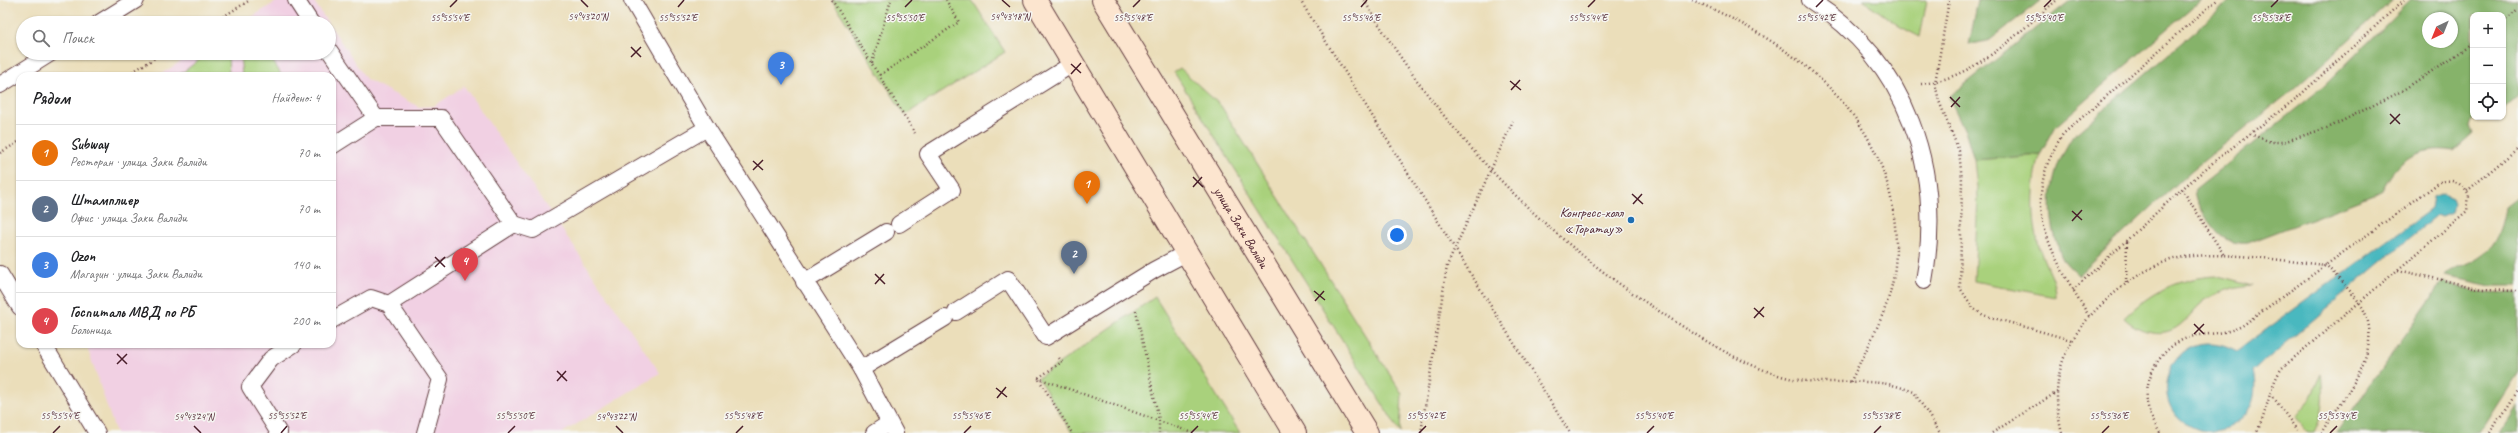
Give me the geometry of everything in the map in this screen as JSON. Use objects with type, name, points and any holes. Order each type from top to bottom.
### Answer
[{"type":"main road","points":[[1035,0],[1074,62],[1295,433]]},
{"type":"main road","name":"улица Заки Валиди","points":[[1103,0],[1367,433]]},
{"type":"lane","points":[[110,16],[136,0]]},
{"type":"lane","points":[[296,0],[306,16]]},
{"type":"lane","points":[[632,0],[707,128],[861,369],[892,429],[874,433]]},
{"type":"lane","points":[[1810,0],[1843,24],[1863,44],[1894,87],[1919,142],[1927,176],[1931,225],[1924,281]]},
{"type":"lane","points":[[21,72],[40,60]]},
{"type":"lane","points":[[336,60],[376,118]]},
{"type":"lane","points":[[804,282],[952,190],[928,154],[1074,62]]},
{"type":"lane","points":[[0,85],[16,75]]},
{"type":"lane","points":[[336,143],[376,118],[441,118],[514,224],[533,230],[707,128]]},
{"type":"lane","points":[[389,304],[514,224]]},
{"type":"lane","points":[[861,369],[1008,279],[1046,337],[1154,270],[1188,252]]},
{"type":"lane","points":[[0,274],[16,300]]},
{"type":"lane","points":[[336,318],[371,298],[389,304],[440,379],[425,433]]},
{"type":"lane","points":[[44,348],[97,433]]},
{"type":"lane","points":[[279,433],[250,387],[271,359],[288,348]]},
{"type":"path","points":[[224,16],[250,0]]},
{"type":"path","points":[[832,0],[928,154]]},
{"type":"path","points":[[872,63],[891,0]]},
{"type":"path","points":[[880,75],[959,22],[946,0]]},
{"type":"path","points":[[1300,0],[1570,433]]},
{"type":"path","points":[[1364,0],[1392,46],[1438,111],[1490,171],[1536,216],[1585,259],[1637,297],[1692,332],[1749,363],[1778,375],[1825,384],[1881,383],[1914,392],[1940,433]]},
{"type":"path","points":[[1692,0],[1759,33],[1820,76],[1854,114],[1874,146],[1884,171],[1892,202],[1896,232],[1896,260],[1891,290],[1850,383]]},
{"type":"path","points":[[1949,0],[1935,83],[1939,101],[1959,151],[1963,210],[1958,269],[1960,288],[1965,300],[1984,315],[2071,340]]},
{"type":"path","points":[[1894,87],[1935,83],[1953,77],[1978,64],[2057,0]]},
{"type":"path","points":[[2089,316],[2049,246],[2041,219],[2041,189],[2045,168],[2053,149],[2063,134],[2217,0]]},
{"type":"path","points":[[2073,290],[2182,189],[2298,97],[2404,0]]},
{"type":"path","points":[[2506,20],[2518,10]]},
{"type":"path","points":[[2250,134],[2271,142],[2283,142],[2324,129],[2400,92],[2470,46]]},
{"type":"path","points":[[132,72],[152,60]]},
{"type":"path","points":[[1421,433],[1447,266],[1513,121]]},
{"type":"path","points":[[0,153],[16,143]]},
{"type":"path","points":[[2467,191],[2518,148]]},
{"type":"path","points":[[2160,433],[2150,414],[2147,402],[2148,385],[2153,368],[2163,354],[2177,343],[2194,336],[2223,334],[2242,326],[2440,182],[2457,182],[2467,191],[2470,202],[2467,212],[2282,368],[2270,393],[2264,420],[2256,433]]},
{"type":"path","points":[[2182,189],[2224,255]]},
{"type":"path","points":[[2126,284],[2128,240]]},
{"type":"path","points":[[2062,433],[2058,392],[2062,366],[2071,340],[2089,316],[2126,284],[2153,267],[2183,257],[2224,255],[2326,266],[2359,303],[2369,336],[2367,357],[2320,433]]},
{"type":"path","points":[[2398,270],[2482,289],[2518,290]]},
{"type":"path","points":[[1136,310],[1159,420],[1159,433]]},
{"type":"path","points":[[1038,378],[1062,362],[1046,337]]},
{"type":"path","points":[[1038,378],[1193,433]]},
{"type":"path","points":[[1038,378],[1072,433]]},
{"type":"path","points":[[2490,433],[2518,390]]},
{"type":"path","points":[[1992,433],[2058,392]]},
{"type":"path","points":[[2270,393],[2299,433]]},
{"type":"shaded area","points":[[279,0],[313,0],[323,16],[253,16]]},
{"type":"shaded area","points":[[336,34],[366,79],[419,107],[434,106],[464,86],[660,373],[562,433],[116,433],[87,348],[336,348],[336,72],[164,72],[183,60],[336,60]]},
{"type":"green space","points":[[832,0],[972,0],[1005,52],[905,115]]},
{"type":"green space","points":[[1863,0],[1927,0],[1920,37],[1899,26]]},
{"type":"green space","points":[[1978,0],[2041,0],[1990,40],[1969,45]]},
{"type":"green space","points":[[2071,0],[2201,0],[2056,126],[2040,155],[1974,160],[1966,133],[1949,97]]},
{"type":"green space","points":[[2231,0],[2393,0],[2293,90],[2192,170],[2078,275],[2066,264],[2062,256],[2052,222],[2051,196],[2053,184],[2060,160],[2066,148],[2073,136]]},
{"type":"green space","points":[[2411,0],[2518,0],[2518,96],[2506,106],[2506,12],[2470,12],[2470,120],[2472,120],[2470,126],[2473,134],[2454,151],[2429,150],[2410,157],[2401,163],[2394,171],[2381,192],[2248,243],[2227,240],[2218,233],[2208,221],[2199,206],[2194,194],[2195,190],[2323,87]]},
{"type":"green space","points":[[199,60],[228,60],[229,72],[183,72]]},
{"type":"green space","points":[[241,60],[272,60],[280,72],[242,72]]},
{"type":"green space","points":[[1180,68],[1221,106],[1402,394],[1400,432],[1174,72]]},
{"type":"green space","points":[[2040,155],[2034,190],[2035,226],[2040,250],[2054,285],[2055,297],[1974,281],[1978,197],[1974,160]]},
{"type":"green space","points":[[2518,197],[2518,286],[2491,286],[2445,276],[2454,269],[2479,258],[2486,252],[2496,239],[2499,232],[2505,207]]},
{"type":"green space","points":[[2218,276],[2253,285],[2215,294],[2204,301],[2180,325],[2166,332],[2159,333],[2143,330],[2136,327],[2124,318],[2144,301],[2166,288],[2191,279]]},
{"type":"green space","points":[[2442,283],[2482,292],[2518,293],[2518,372],[2479,433],[2336,433]]},
{"type":"green space","points":[[1155,297],[1240,433],[1072,433],[1038,378]]},
{"type":"green space","points":[[2322,374],[2322,412],[2314,433],[2308,433],[2296,417],[2309,401]]},
{"type":"green space","points":[[2518,405],[2518,433],[2500,433]]},
{"type":"water","points":[[2443,194],[2452,198],[2454,203],[2452,213],[2442,217],[2437,215],[2253,371],[2255,385],[2254,398],[2252,405],[2239,421],[2225,429],[2210,431],[2199,430],[2180,420],[2170,405],[2167,387],[2170,370],[2180,355],[2195,345],[2214,343],[2237,351],[2431,209],[2433,198]]},
{"type":"place","name":"Ozon","points":[[781,85]]},
{"type":"place","name":"Subway","points":[[1087,204]]},
{"type":"place","name":"Конгресс-холл «Торатау»","points":[[1631,220]]},
{"type":"place","name":"Штамплиер","points":[[1074,274]]},
{"type":"place","name":"Госпиталь МВД по РБ","points":[[465,281]]}]
